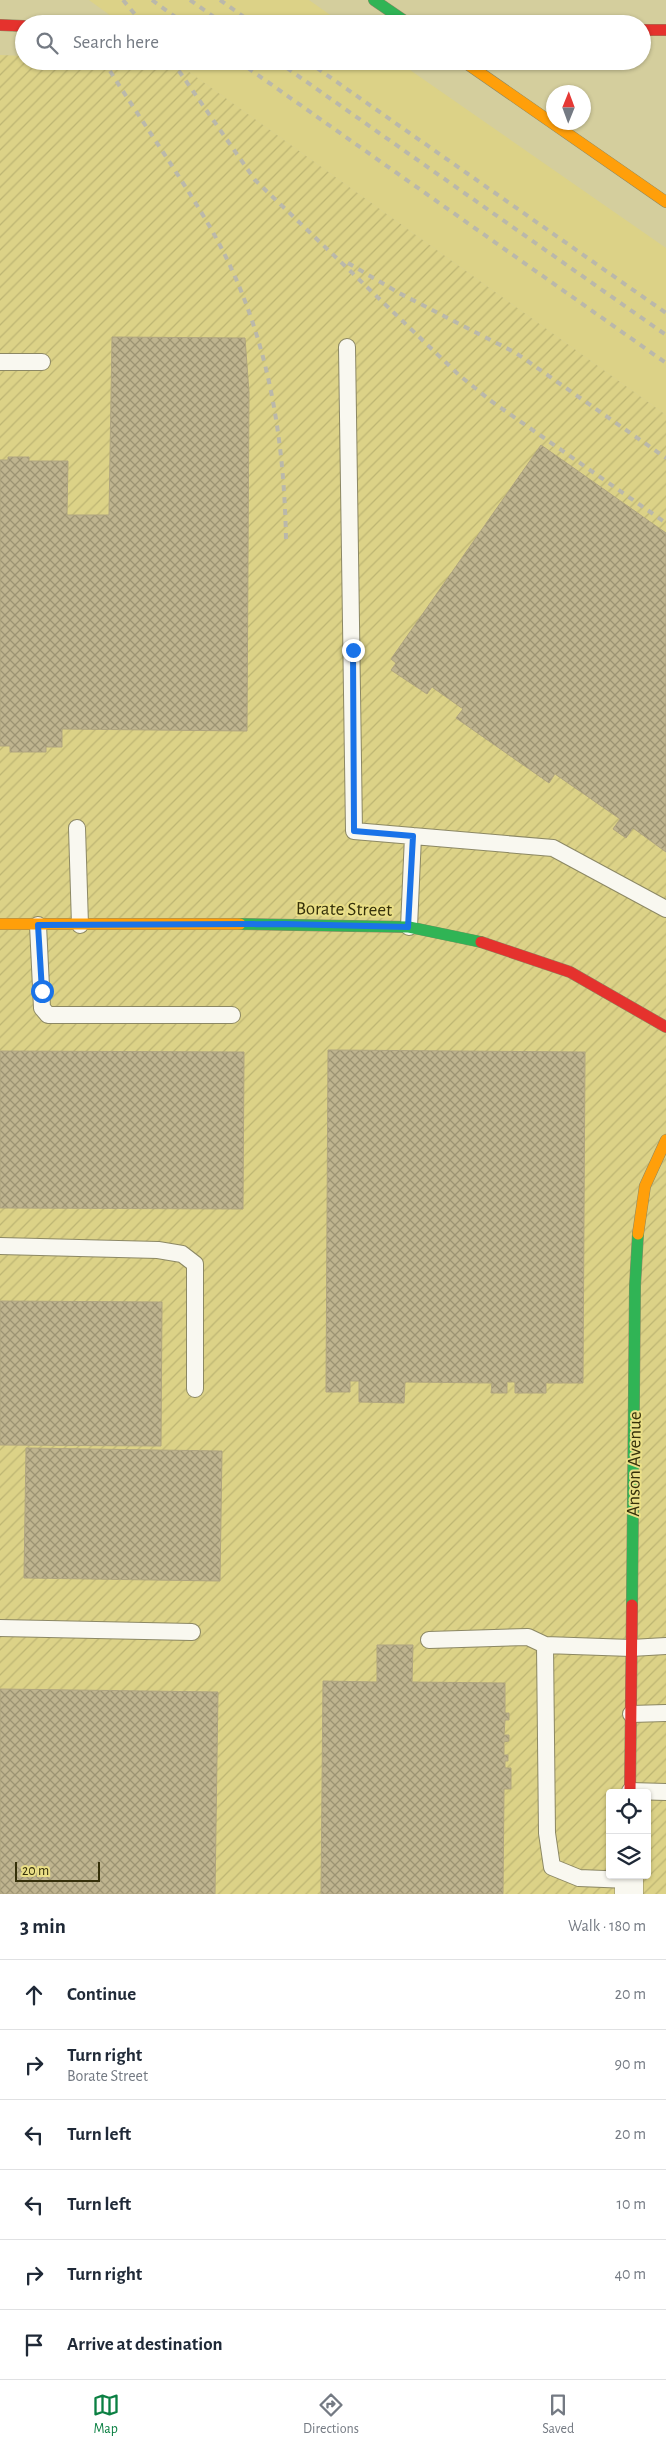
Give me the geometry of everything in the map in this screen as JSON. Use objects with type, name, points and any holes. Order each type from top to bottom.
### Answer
[{"type":"street","points":[[374,0],[396,15]]},
{"type":"street","points":[[0,25],[15,26]]},
{"type":"street","points":[[651,30],[666,30]]},
{"type":"street","points":[[476,70],[666,202]]},
{"type":"street","name":"Borate Street","points":[[0,924],[285,924],[408,927],[493,944],[570,972],[666,1027]]},
{"type":"street","name":"Anson Avenue","points":[[630,1789],[638,1233],[645,1186],[666,1140]]},
{"type":"lane","points":[[347,348],[354,831],[553,848],[666,909]]},
{"type":"lane","points":[[0,362],[42,362]]},
{"type":"lane","points":[[78,828],[80,925]]},
{"type":"lane","points":[[408,927],[413,836]]},
{"type":"lane","points":[[38,925],[42,1008],[48,1015],[232,1015]]},
{"type":"lane","points":[[0,1246],[158,1250],[182,1254],[195,1264],[195,1389]]},
{"type":"lane","points":[[0,1628],[192,1632]]},
{"type":"lane","points":[[429,1640],[528,1637],[545,1645],[631,1648],[666,1646]]},
{"type":"lane","points":[[545,1645],[547,1832],[552,1867],[580,1878],[629,1883]]},
{"type":"lane","points":[[631,1714],[666,1713]]},
{"type":"lane","points":[[651,1792],[666,1792]]},
{"type":"shaded area","points":[[89,0],[309,0],[330,15],[110,15]]},
{"type":"shaded area","points":[[0,55],[15,56],[15,70],[187,70],[666,415],[666,1894],[0,1894]]},
{"type":"shaded area","points":[[187,70],[410,70],[666,248],[666,415]]},
{"type":"building","points":[[112,337],[245,338],[249,392],[247,731],[62,729],[62,747],[46,747],[46,752],[10,752],[10,746],[0,746],[0,460],[8,460],[8,457],[29,457],[29,461],[68,461],[67,515],[109,515]]},
{"type":"building","points":[[541,445],[666,533],[666,852],[633,828],[626,838],[613,829],[620,819],[555,774],[549,783],[456,718],[463,709],[432,687],[427,694],[391,670],[396,663],[391,659]]},
{"type":"building","points":[[328,1050],[585,1052],[583,1383],[546,1383],[546,1393],[515,1393],[515,1382],[507,1382],[507,1393],[491,1393],[492,1383],[405,1382],[404,1403],[359,1402],[359,1381],[350,1381],[350,1392],[326,1392]]},
{"type":"building","points":[[0,1051],[244,1052],[243,1209],[0,1208]]},
{"type":"building","points":[[0,1301],[162,1302],[161,1446],[0,1445]]},
{"type":"building","points":[[26,1448],[222,1451],[220,1581],[24,1578]]},
{"type":"building","points":[[377,1645],[413,1645],[412,1682],[505,1683],[505,1713],[509,1713],[509,1720],[505,1720],[504,1735],[509,1735],[509,1741],[504,1742],[504,1755],[508,1755],[508,1761],[505,1761],[505,1768],[511,1768],[511,1789],[504,1789],[503,1894],[321,1894],[323,1681],[377,1682]]},
{"type":"building","points":[[0,1689],[218,1692],[215,1894],[0,1894]]},
{"type":"railway","points":[[123,0],[136,15]]},
{"type":"railway","points":[[152,0],[173,15]]},
{"type":"railway","points":[[190,0],[211,15]]},
{"type":"railway","points":[[220,0],[241,15]]},
{"type":"railway","points":[[178,70],[255,180],[459,375],[491,401],[666,523]]},
{"type":"railway","points":[[251,70],[666,363]]},
{"type":"railway","points":[[290,70],[666,335]]},
{"type":"railway","points":[[320,70],[666,313]]},
{"type":"railway","points":[[110,71],[210,227],[229,264],[245,302],[258,340],[276,418],[281,458],[286,540]]},
{"type":"railway","points":[[348,263],[399,293],[516,353],[666,458]]},
{"type":"traffic: fast","points":[[374,0],[396,15]]},
{"type":"traffic: fast","points":[[240,924],[409,927],[481,942]]},
{"type":"traffic: fast","points":[[632,1605],[635,1286],[638,1234]]},
{"type":"traffic: slow","points":[[476,70],[666,202]]},
{"type":"traffic: slow","points":[[0,924],[240,924]]},
{"type":"traffic: slow","points":[[638,1234],[645,1186],[666,1140]]},
{"type":"traffic: jam","points":[[0,25],[15,26]]},
{"type":"traffic: jam","points":[[651,30],[666,30]]},
{"type":"traffic: jam","points":[[481,942],[570,972],[666,1027]]},
{"type":"traffic: jam","points":[[630,1789],[632,1605]]},
{"type":"route","points":[[42,991],[38,925],[285,924],[408,927],[413,836],[354,831],[353,650]]}]
